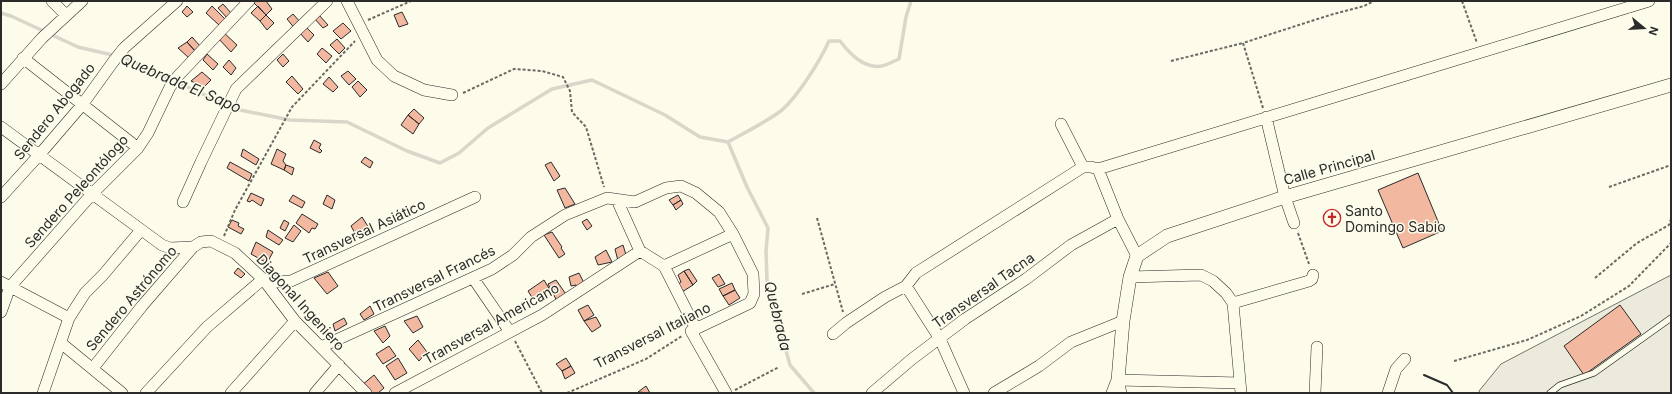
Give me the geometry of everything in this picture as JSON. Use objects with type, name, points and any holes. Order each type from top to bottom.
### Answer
[{"type":"street","points":[[52,1],[66,15]]},
{"type":"street","points":[[2,80],[52,28],[82,1]]},
{"type":"street","name":"Sendero Abogado","points":[[1,197],[82,105],[124,48],[177,1]]},
{"type":"street","name":"Sendero Peleontólogo","points":[[1,312],[5,284],[138,148],[178,76],[219,30],[249,1]]},
{"type":"street","points":[[183,202],[236,89],[327,1]]},
{"type":"street","points":[[347,1],[377,60],[394,76],[424,90],[452,95]]},
{"type":"street","points":[[833,334],[846,323],[885,297],[906,286],[916,273],[1083,167],[1098,169],[1266,116],[1481,53],[1649,1]]},
{"type":"street","points":[[23,58],[138,148]]},
{"type":"street","name":"Calle Principal","points":[[1138,256],[1167,236],[1285,197],[1671,85]]},
{"type":"street","points":[[1266,116],[1285,197],[1294,223]]},
{"type":"street","points":[[1061,124],[1083,167]]},
{"type":"street","name":"Diagonal Ingeniero","points":[[1,127],[40,154],[162,245],[170,248],[193,247],[201,242],[211,241],[235,253],[263,279],[295,321],[366,393]]},
{"type":"street","points":[[1098,169],[1118,219],[1138,256],[1130,277],[1123,321],[1118,380],[1113,393]]},
{"type":"street","points":[[612,199],[635,202],[666,188],[681,186],[696,193],[719,212],[733,234],[664,266]]},
{"type":"street","name":"Transversal Asiático","points":[[263,279],[277,282],[291,281],[475,197]]},
{"type":"street","points":[[612,199],[640,251],[664,266],[694,330],[727,393]]},
{"type":"street","name":"Transversal Francés","points":[[321,347],[492,269],[513,255],[531,237],[565,215],[612,199]]},
{"type":"street","name":"Transversal Tacna","points":[[872,393],[912,359],[965,319],[1026,279],[1071,245],[1118,219]]},
{"type":"street","points":[[43,393],[69,318],[85,293],[103,275],[141,230]]},
{"type":"street","name":"Transversal Italiano","points":[[694,330],[750,303],[754,294],[753,274],[733,234]]},
{"type":"street","name":"Sendero Astrónomo","points":[[92,368],[142,306],[193,247]]},
{"type":"street","name":"Transversal Americano","points":[[395,393],[542,315],[640,251]]},
{"type":"street","points":[[1118,380],[1240,388],[1233,303],[1226,293],[1213,282],[1201,275],[1130,277]]},
{"type":"street","points":[[1233,303],[1309,281],[1312,279],[1313,275]]},
{"type":"street","points":[[473,278],[510,332]]},
{"type":"street","points":[[146,393],[207,327],[263,279]]},
{"type":"street","points":[[5,284],[69,318]]},
{"type":"street","points":[[906,286],[940,339],[964,393]]},
{"type":"street","points":[[231,393],[295,321]]},
{"type":"street","points":[[994,393],[1039,366],[1071,342],[1123,321]]},
{"type":"street","points":[[61,343],[122,393]]},
{"type":"street","points":[[1315,393],[1317,347]]},
{"type":"street","points":[[1388,393],[1396,369],[1405,359]]},
{"type":"street","points":[[314,393],[339,365]]},
{"type":"street","points":[[1118,380],[1121,393]]},
{"type":"lane","points":[[1550,393],[1560,385],[1594,373],[1671,318]]},
{"type":"path","points":[[220,245],[235,210],[292,107],[361,28],[411,1]]},
{"type":"path","points":[[1172,61],[1243,43],[1330,15],[1364,6],[1374,1]]},
{"type":"path","points":[[1462,1],[1481,53]]},
{"type":"path","points":[[1243,43],[1266,116]]},
{"type":"path","points":[[452,95],[458,95],[514,69],[542,72],[563,77],[570,91],[572,112],[586,127],[612,199]]},
{"type":"path","points":[[1609,187],[1671,165]]},
{"type":"path","points":[[817,218],[846,323]]},
{"type":"path","points":[[1595,278],[1637,242],[1669,225],[1671,219]]},
{"type":"path","points":[[1294,223],[1313,275]]},
{"type":"path","points":[[1454,361],[1528,340],[1581,316],[1629,286],[1671,243]]},
{"type":"path","points":[[802,294],[835,284]]},
{"type":"path","name":"Transversal Italiano","points":[[567,393],[646,359],[694,330]]},
{"type":"path","points":[[510,332],[542,393]]},
{"type":"path","points":[[727,393],[779,367]]},
{"type":"shaded area","points":[[1671,275],[1671,393],[1480,393],[1479,391],[1501,364]]},
{"type":"building","points":[[256,1],[266,1],[272,9],[266,15],[254,3]]},
{"type":"building","points":[[223,4],[232,14],[228,19],[218,8]]},
{"type":"building","points":[[187,6],[193,12],[187,17],[182,12]]},
{"type":"building","points":[[212,6],[226,20],[220,26],[206,13]]},
{"type":"building","points":[[258,6],[266,15],[260,21],[251,13]]},
{"type":"building","points":[[402,12],[408,24],[399,27],[394,15]]},
{"type":"building","points":[[293,14],[301,23],[295,29],[287,19]]},
{"type":"building","points":[[318,14],[328,25],[323,28],[314,18]]},
{"type":"building","points":[[266,15],[274,23],[267,30],[260,21]]},
{"type":"building","points":[[343,23],[351,31],[341,39],[333,31]]},
{"type":"building","points":[[305,26],[314,35],[308,42],[299,32]]},
{"type":"building","points":[[222,31],[237,45],[231,52],[217,37]]},
{"type":"building","points":[[192,37],[200,46],[196,52],[187,42]]},
{"type":"building","points":[[337,39],[345,48],[339,54],[330,45]]},
{"type":"building","points":[[187,42],[196,52],[189,58],[178,48]]},
{"type":"building","points":[[322,48],[332,56],[326,63],[317,54]]},
{"type":"building","points":[[207,54],[218,64],[213,70],[203,60]]},
{"type":"building","points":[[283,54],[289,61],[283,67],[277,60]]},
{"type":"building","points":[[229,60],[236,68],[231,75],[223,67]]},
{"type":"building","points":[[348,71],[356,79],[349,85],[341,76]]},
{"type":"building","points":[[202,72],[211,80],[204,87],[191,81]]},
{"type":"building","points":[[292,76],[303,89],[298,94],[286,82]]},
{"type":"building","points":[[329,77],[338,87],[333,92],[323,84]]},
{"type":"building","points":[[358,81],[367,90],[360,97],[352,87]]},
{"type":"building","points":[[414,109],[424,118],[419,124],[408,115]]},
{"type":"building","points":[[408,115],[419,124],[413,134],[401,125]]},
{"type":"building","points":[[314,140],[321,144],[319,148],[322,151],[320,153],[310,148]]},
{"type":"building","points":[[243,149],[259,159],[256,165],[241,156]]},
{"type":"building","points":[[277,149],[286,154],[283,161],[286,165],[284,170],[271,164]]},
{"type":"building","points":[[365,157],[373,162],[370,168],[361,162]]},
{"type":"building","points":[[230,162],[252,174],[249,181],[227,168]]},
{"type":"building","points":[[551,162],[560,176],[554,181],[545,165]]},
{"type":"building","points":[[286,165],[294,168],[292,175],[284,170]]},
{"type":"building","points":[[1418,173],[1442,231],[1403,248],[1378,190]]},
{"type":"building","points":[[565,188],[575,204],[565,208],[557,190]]},
{"type":"building","points":[[251,193],[264,199],[261,206],[252,200],[250,202],[247,201]]},
{"type":"building","points":[[293,195],[305,202],[302,208],[289,201]]},
{"type":"building","points":[[327,195],[335,200],[332,209],[323,204]]},
{"type":"building","points":[[678,195],[681,200],[673,205],[669,200]]},
{"type":"building","points":[[681,200],[683,204],[676,210],[673,205]]},
{"type":"building","points":[[302,214],[318,224],[315,229],[312,228],[309,233],[296,223]]},
{"type":"building","points":[[362,217],[369,228],[357,237],[351,226]]},
{"type":"building","points":[[587,219],[592,226],[587,230],[582,222]]},
{"type":"building","points":[[232,220],[239,223],[238,226],[244,229],[241,234],[228,227]]},
{"type":"building","points":[[284,220],[289,223],[285,231],[280,228]]},
{"type":"building","points":[[294,225],[301,231],[293,242],[285,238]]},
{"type":"building","points":[[268,230],[283,240],[279,245],[266,237]]},
{"type":"building","points":[[552,232],[565,254],[559,258],[544,235]]},
{"type":"building","points":[[256,242],[273,252],[267,263],[251,254]]},
{"type":"building","points":[[623,245],[627,258],[618,261],[615,249]]},
{"type":"building","points":[[606,250],[612,262],[598,265],[595,257]]},
{"type":"building","points":[[238,268],[245,274],[241,278],[234,273]]},
{"type":"building","points":[[689,269],[697,281],[693,285],[684,271]]},
{"type":"building","points":[[684,271],[693,285],[682,292],[677,285],[681,282],[678,275]]},
{"type":"building","points":[[328,272],[338,286],[327,294],[314,278]]},
{"type":"building","points":[[579,273],[585,285],[577,290],[576,285],[571,286],[569,277]]},
{"type":"building","points":[[719,274],[725,284],[718,287],[712,278]]},
{"type":"building","points":[[544,280],[550,290],[533,299],[528,291]]},
{"type":"building","points":[[556,280],[568,297],[558,303],[548,284]]},
{"type":"building","points":[[732,283],[735,290],[723,296],[719,289]]},
{"type":"building","points":[[410,288],[413,292],[406,297],[402,292]]},
{"type":"building","points":[[735,290],[740,298],[729,305],[723,296]]},
{"type":"building","points":[[588,305],[594,315],[584,321],[578,310]]},
{"type":"building","points":[[1620,305],[1641,334],[1584,375],[1564,346]]},
{"type":"building","points":[[370,306],[374,314],[364,320],[360,314]]},
{"type":"building","points":[[417,316],[423,327],[413,333],[404,321]]},
{"type":"building","points":[[596,317],[601,326],[592,332],[584,321]]},
{"type":"building","points":[[344,318],[347,324],[335,331],[333,324]]},
{"type":"building","points":[[385,326],[390,336],[383,343],[374,331]]},
{"type":"building","points":[[418,340],[427,352],[419,361],[409,349]]},
{"type":"building","points":[[389,346],[396,356],[383,364],[376,354]]},
{"type":"building","points":[[398,358],[407,373],[395,380],[386,366]]},
{"type":"building","points":[[566,358],[571,366],[562,371],[556,364]]},
{"type":"building","points":[[571,366],[575,373],[565,379],[562,371]]},
{"type":"building","points":[[374,375],[384,388],[378,393],[369,393],[362,385]]},
{"type":"building","points":[[646,386],[650,393],[638,392]]},
{"type":"waterway","name":"Quebrada El Sapo","points":[[1,13],[11,16],[78,47],[125,58],[235,109],[290,120],[347,122],[407,151],[440,163],[459,153],[488,128],[552,89],[592,80],[665,115],[700,137],[728,142],[756,127],[782,110],[795,96],[808,78],[829,41],[840,41],[858,60],[869,65],[882,66],[899,59],[906,17],[911,1]]},
{"type":"waterway","name":"Quebrada","points":[[728,142],[747,187],[768,228],[766,251],[767,281],[790,365],[814,393]]},
{"type":"wall","points":[[1424,375],[1447,385],[1453,393]]},
{"type":"place","name":"Santo Domingo Sabio","points":[[1332,218]]}]
